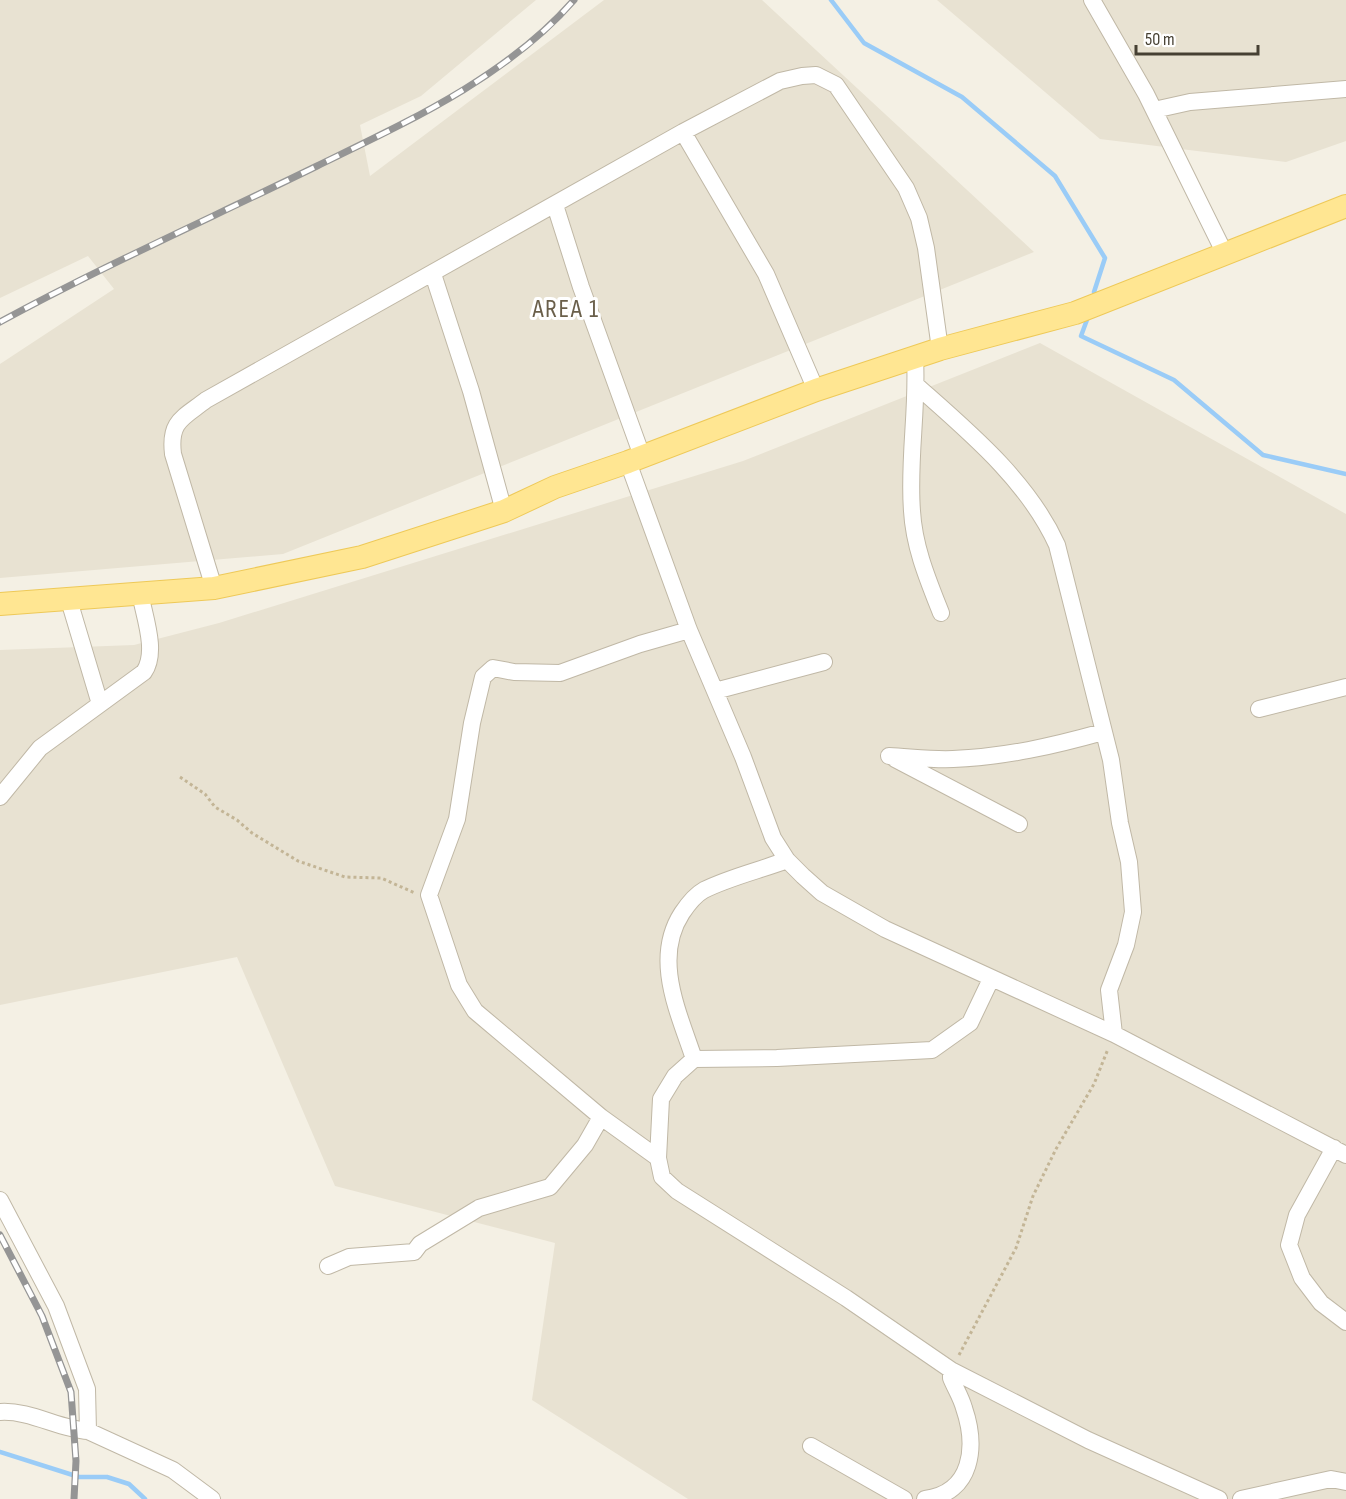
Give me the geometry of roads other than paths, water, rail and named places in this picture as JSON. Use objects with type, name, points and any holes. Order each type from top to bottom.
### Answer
[{"type":"main road","points":[[0,604],[68,597],[214,588],[362,557],[504,511],[555,487],[816,390],[940,349],[1075,313],[1346,206]]},
{"type":"street","points":[[1092,0],[1154,110],[1225,254]]},
{"type":"street","points":[[214,588],[173,454],[171,438],[176,422],[206,400],[683,132],[780,81],[816,75],[836,85],[906,188],[919,218],[931,276],[940,349]]},
{"type":"street","points":[[1154,110],[1190,102],[1346,89]]},
{"type":"street","points":[[683,132],[766,273],[816,390]]},
{"type":"street","points":[[555,205],[689,630],[773,838],[788,860],[822,893],[885,929],[1114,1034],[1340,1151],[1297,1215],[1289,1245],[1302,1278],[1321,1303],[1346,1322]]},
{"type":"street","points":[[433,274],[471,392],[504,511]]},
{"type":"street","points":[[915,358],[917,386],[912,514],[918,553],[941,613]]},
{"type":"street","points":[[917,386],[987,451],[1045,519],[1066,575],[1111,760],[1120,823],[1129,862],[1133,912],[1126,945],[1109,990],[1114,1034]]},
{"type":"street","points":[[0,797],[40,748],[149,665],[151,653],[141,593]]},
{"type":"street","points":[[68,597],[100,704]]},
{"type":"street","points":[[658,1158],[601,1117],[493,1027],[466,1000],[429,895],[457,819],[472,723],[483,677],[493,668],[514,672],[560,673],[640,644],[689,630]]},
{"type":"street","points":[[715,691],[824,662]]},
{"type":"street","points":[[1259,709],[1346,687]]},
{"type":"street","points":[[1019,824],[889,756],[951,759],[1000,755],[1038,750],[1103,732]]},
{"type":"street","points":[[694,1059],[669,973],[671,937],[678,919],[689,902],[704,890],[788,860]]},
{"type":"street","points":[[991,979],[970,1023],[932,1050],[777,1058],[694,1059],[675,1076],[661,1099],[658,1158],[662,1177],[678,1191],[846,1298],[951,1370],[1088,1440],[1219,1499]]},
{"type":"street","points":[[328,1266],[349,1257],[414,1252],[420,1244],[479,1208],[550,1187],[585,1145],[601,1117]]},
{"type":"street","points":[[0,1200],[56,1306],[87,1389],[88,1431]]},
{"type":"street","points":[[925,1499],[951,1491],[964,1477],[971,1454],[969,1427],[951,1378],[951,1370]]},
{"type":"street","points":[[0,1412],[50,1420],[74,1430],[88,1431],[173,1470],[212,1499]]},
{"type":"street","points":[[811,1446],[904,1499]]},
{"type":"street","points":[[1241,1499],[1332,1479],[1346,1482]]},
{"type":"waterway","points":[[831,0],[864,43],[962,97],[1055,176],[1105,258],[1094,292]]},
{"type":"waterway","points":[[1088,317],[1081,336],[1174,380],[1263,455],[1346,474]]},
{"type":"waterway","points":[[0,1452],[79,1477],[107,1477],[129,1484],[145,1499]]},
{"type":"railway","points":[[0,322],[351,149],[454,95],[487,75],[518,52],[574,0]]},
{"type":"railway","points":[[0,1235],[42,1316],[71,1392],[76,1461],[74,1499]]},
{"type":"district","name":"AREA 1","points":[[566,308]]}]
